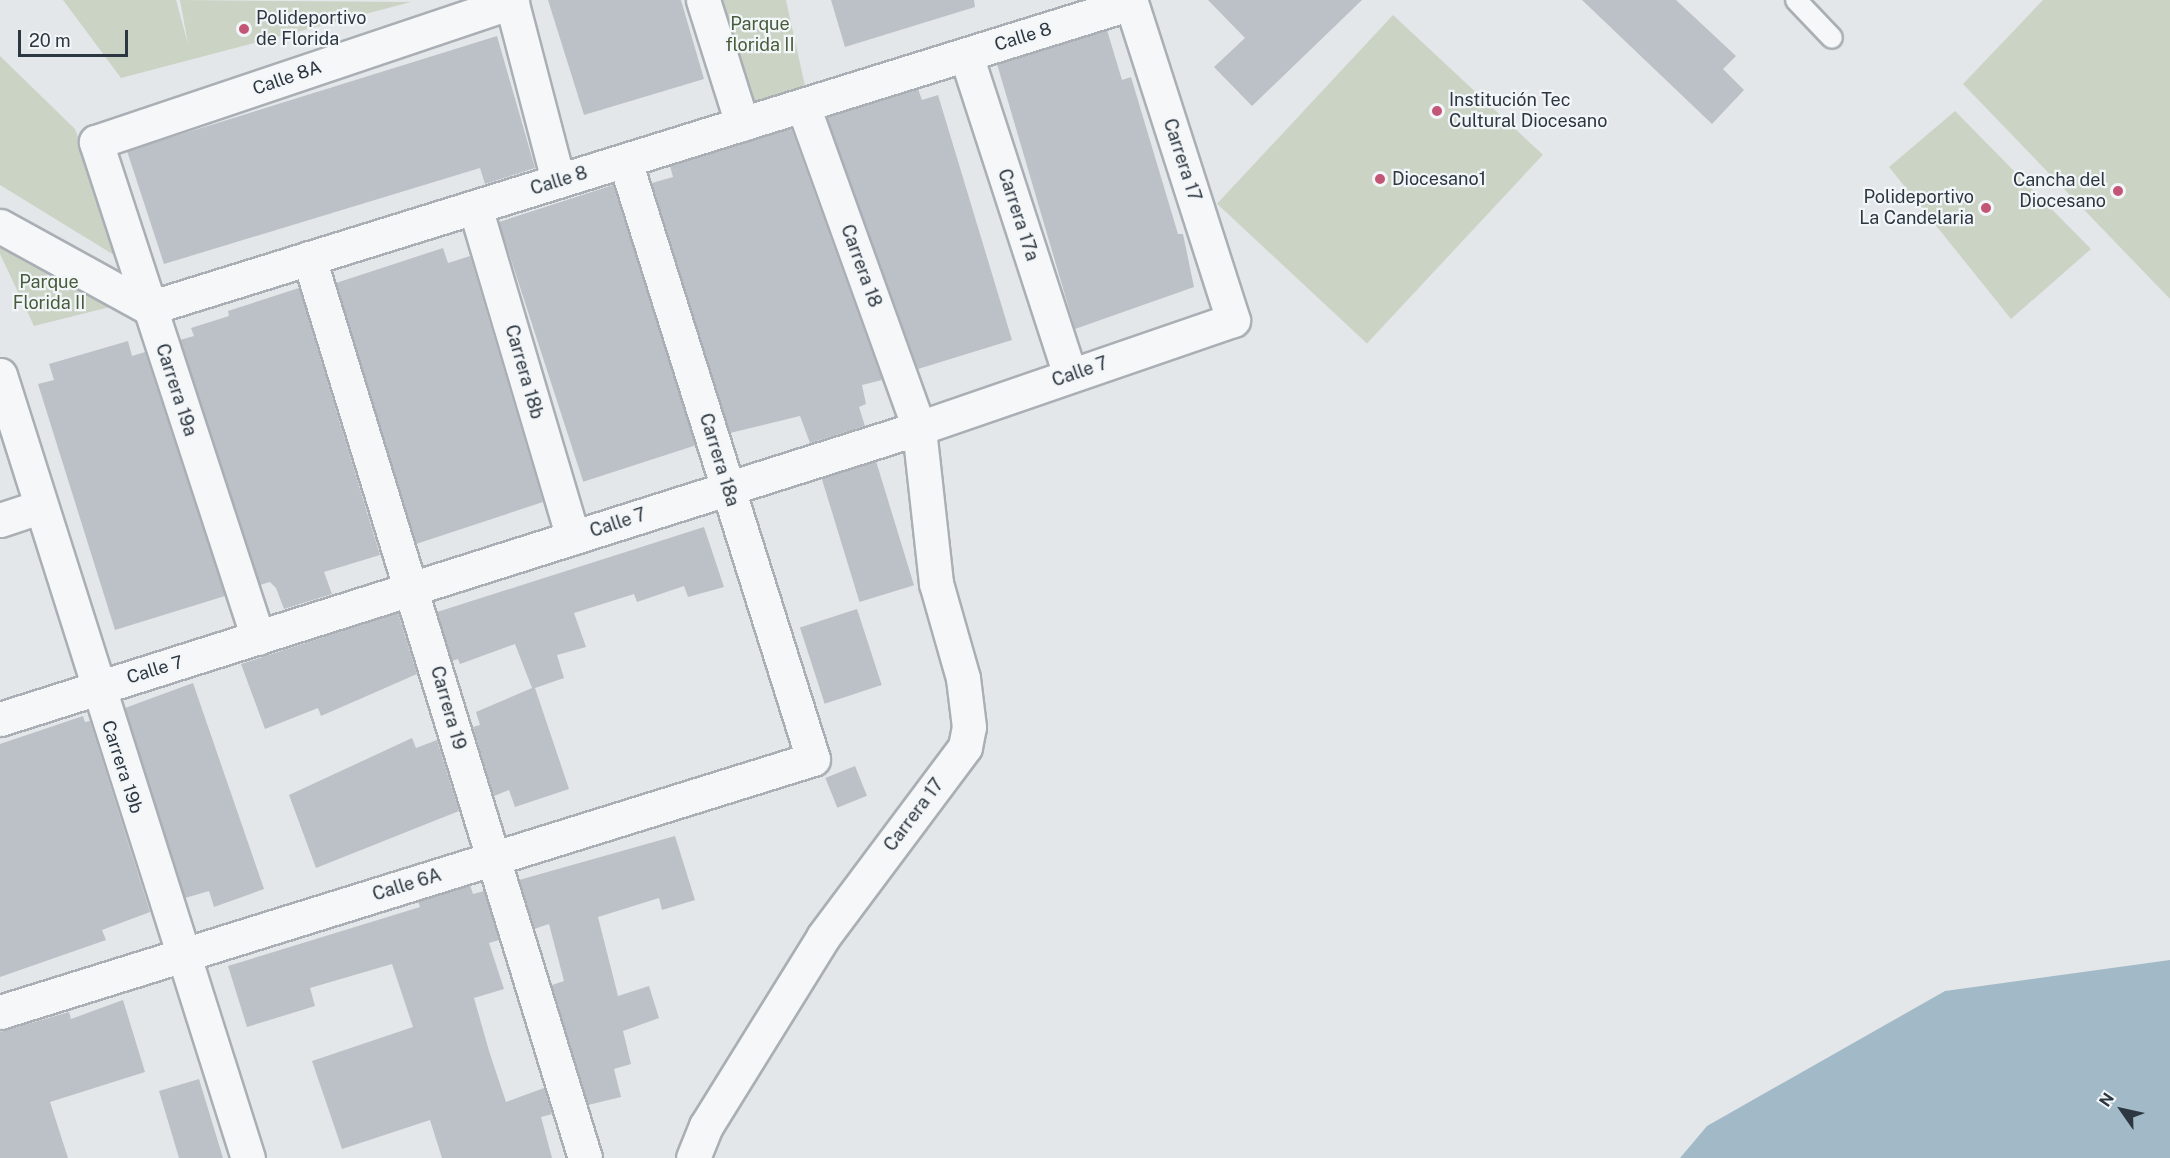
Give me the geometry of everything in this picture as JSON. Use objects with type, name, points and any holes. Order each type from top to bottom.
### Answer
[{"type":"street","points":[[703,0],[742,124]]},
{"type":"street","points":[[511,1],[558,181]]},
{"type":"street","name":"Calle 8A","points":[[96,142],[511,1]]},
{"type":"street","name":"Calle 8","points":[[149,308],[1130,2]]},
{"type":"street","name":"Carrera 17","points":[[1130,2],[1233,320]]},
{"type":"street","name":"Carrera 17a","points":[[966,55],[1070,375]]},
{"type":"street","name":"Carrera 18","points":[[803,105],[919,428]]},
{"type":"street","name":"Carrera 19a","points":[[96,142],[258,638]]},
{"type":"street","name":"Carrera 18a","points":[[626,160],[813,759]]},
{"type":"street","name":"Carrera 18b","points":[[475,207],[573,538]]},
{"type":"street","points":[[0,226],[149,308]]},
{"type":"street","name":"Carrera 19","points":[[309,258],[414,588],[491,859],[585,1158]]},
{"type":"street","name":"Calle 7","points":[[0,719],[919,428],[1233,320]]},
{"type":"street","name":"Carrera 19b","points":[[0,375],[96,689],[248,1158]]},
{"type":"street","name":"Carrera 17","points":[[693,1158],[706,1126],[823,937],[965,747],[963,678],[936,583],[919,428]]},
{"type":"street","points":[[0,520],[39,507]]},
{"type":"street","name":"Calle 6A","points":[[0,1012],[813,759]]},
{"type":"lane","points":[[1796,0],[1832,38]]},
{"type":"green space","points":[[63,0],[176,0],[188,44],[180,0],[411,2],[121,78]]},
{"type":"green space","name":"Parque florida II","points":[[714,0],[786,0],[805,86],[749,104]]},
{"type":"green space","name":"Cancha del Diocesano","points":[[2043,0],[2170,0],[2170,299],[1963,84]]},
{"type":"green space","name":"Diocesano1","points":[[1393,15],[1543,155],[1367,343],[1217,204]]},
{"type":"green space","points":[[0,56],[75,129],[127,263],[0,185]]},
{"type":"green space","name":"Polideportivo La Candelaria","points":[[1955,111],[2091,249],[2011,319],[1889,167]]},
{"type":"green space","name":"Parque Florida II","points":[[0,232],[126,303],[34,326],[0,254]]},
{"type":"water","points":[[2170,960],[2170,1158],[1680,1158],[1707,1126],[1945,991]]},
{"type":"building","points":[[548,0],[681,0],[704,79],[584,115]]},
{"type":"building","points":[[831,0],[974,0],[975,7],[845,47]]},
{"type":"building","points":[[1208,0],[1362,0],[1252,106],[1214,67],[1245,38]]},
{"type":"building","points":[[1582,0],[1676,0],[1736,56],[1723,69],[1744,90],[1712,124]]},
{"type":"building","points":[[1107,30],[1122,80],[1131,77],[1178,234],[1183,234],[1194,287],[1075,329],[997,64]]},
{"type":"building","points":[[497,36],[535,168],[485,184],[480,168],[164,264],[127,151]]},
{"type":"building","points":[[918,89],[922,100],[938,95],[1012,340],[918,369],[827,117]]},
{"type":"building","points":[[791,128],[882,380],[862,385],[866,404],[859,407],[865,426],[810,443],[800,416],[730,433],[652,183],[673,177],[670,166]]},
{"type":"building","points":[[613,185],[697,445],[583,482],[499,222]]},
{"type":"building","points":[[443,248],[448,263],[470,256],[543,502],[416,544],[336,283]]},
{"type":"building","points":[[299,288],[380,555],[324,572],[332,594],[284,609],[276,588],[270,582],[260,585],[180,340],[194,336],[191,328],[229,316],[228,311]]},
{"type":"building","points":[[128,341],[132,356],[145,352],[225,596],[115,630],[38,384],[54,380],[49,364]]},
{"type":"building","points":[[876,461],[914,585],[859,602],[821,478]]},
{"type":"building","points":[[704,527],[724,587],[688,597],[684,586],[637,602],[634,594],[574,613],[586,647],[557,655],[564,678],[535,688],[569,789],[515,807],[509,790],[494,796],[473,727],[480,725],[476,712],[532,688],[515,644],[460,664],[458,659],[452,661],[437,612]]},
{"type":"building","points":[[857,609],[882,685],[825,704],[800,628]]},
{"type":"building","points":[[398,613],[417,674],[321,716],[318,708],[265,729],[241,664]]},
{"type":"building","points":[[193,683],[264,889],[214,907],[209,891],[185,898],[125,708]]},
{"type":"building","points":[[83,716],[85,722],[90,721],[150,912],[102,930],[106,940],[0,977],[0,744]]},
{"type":"building","points":[[412,738],[416,748],[437,740],[459,811],[316,868],[289,795]]},
{"type":"building","points":[[855,766],[867,796],[837,808],[825,778]]},
{"type":"building","points":[[675,836],[695,900],[662,910],[659,898],[598,917],[618,996],[649,986],[659,1018],[623,1031],[631,1064],[614,1069],[621,1097],[588,1105],[552,985],[564,981],[549,924],[534,929],[519,880]]},
{"type":"building","points":[[470,885],[473,894],[484,891],[499,940],[489,943],[504,989],[474,998],[489,1051],[506,1102],[544,1088],[552,1114],[541,1117],[552,1158],[442,1158],[430,1120],[342,1149],[312,1061],[413,1027],[392,964],[310,988],[315,1006],[247,1027],[228,966],[420,907],[418,901]]},
{"type":"building","points":[[123,1000],[145,1072],[50,1102],[68,1158],[0,1158],[0,1032],[69,1012],[71,1019]]},
{"type":"building","points":[[199,1079],[223,1158],[179,1158],[159,1091]]},
{"type":"place","name":"Polideportivo de Florida","points":[[244,29]]},
{"type":"place","name":"Institución Tec Cultural Diocesano","points":[[1437,111]]},
{"type":"place","name":"Diocesano1","points":[[1380,179]]},
{"type":"place","name":"Cancha del Diocesano","points":[[2118,191]]},
{"type":"place","name":"Polideportivo La Candelaria","points":[[1986,208]]}]
